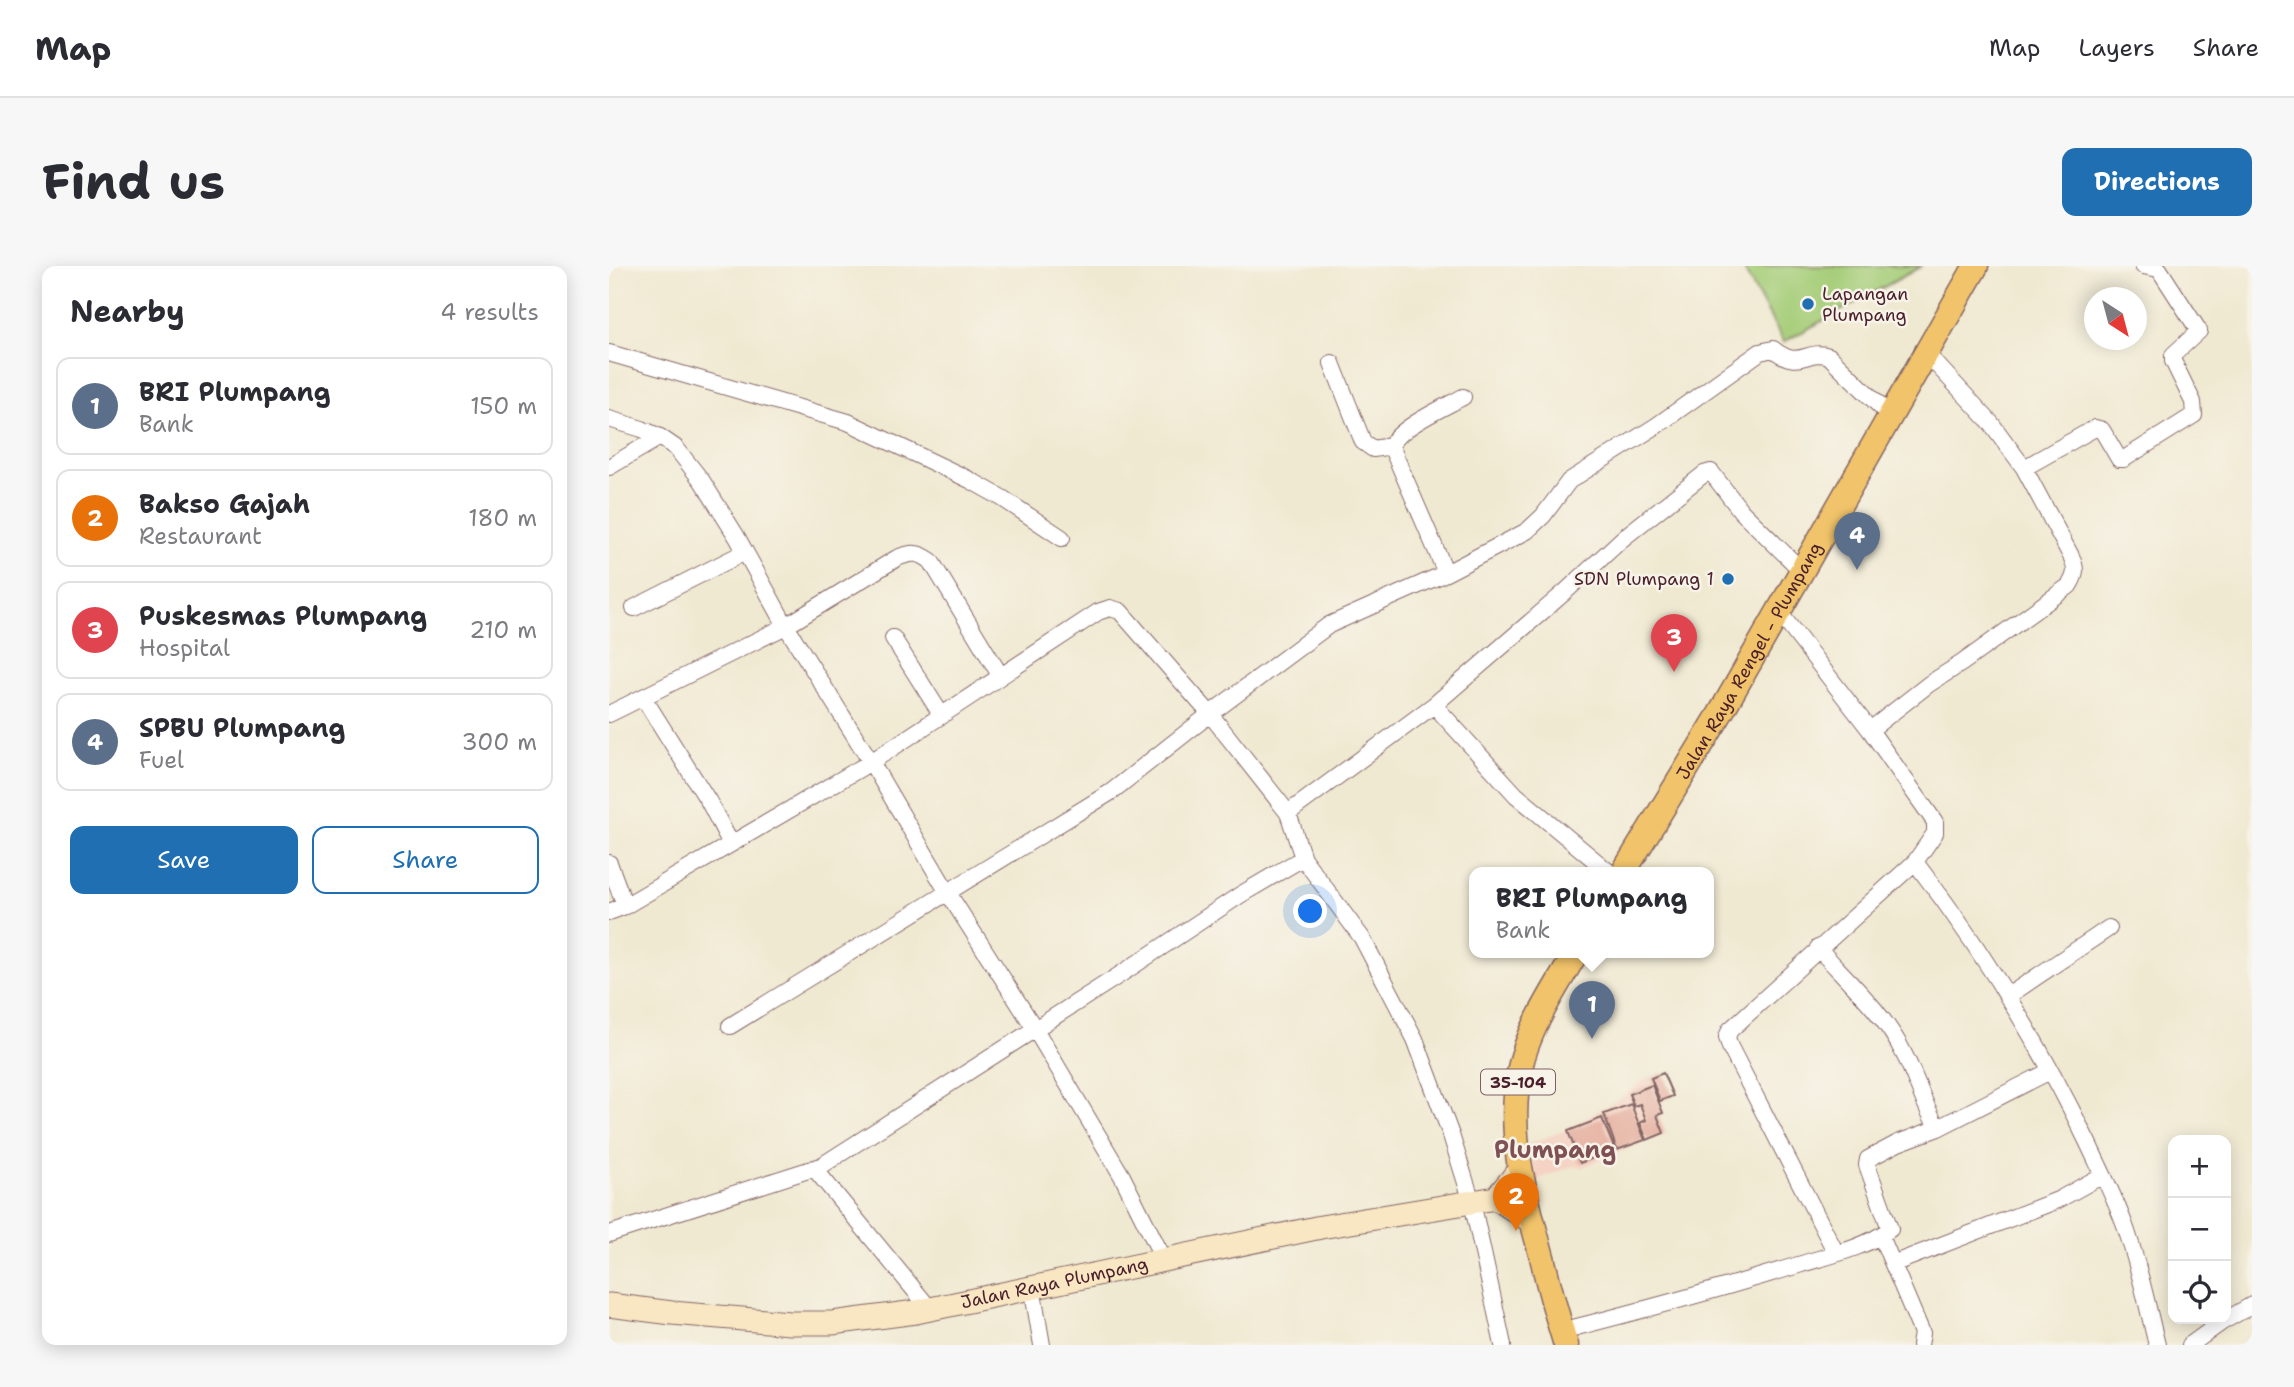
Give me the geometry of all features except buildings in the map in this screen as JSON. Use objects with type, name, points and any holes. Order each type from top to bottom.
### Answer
[{"type":"main road","name":"Jalan Raya Rengel - Plumpang","points":[[1627,867],[1720,714],[1976,266]]},
{"type":"main road","name":"35-104","points":[[1563,1338],[1520,1169],[1515,1118],[1521,1066],[1530,1038],[1573,958]]},
{"type":"street","points":[[2024,468],[2095,428],[2102,430],[2119,459],[2124,458],[2194,415],[2193,402],[2173,361],[2173,355],[2199,331],[2159,269],[2143,266]]},
{"type":"street","points":[[730,1026],[1111,792],[1329,625],[1446,573],[1527,531],[1543,516],[1569,481],[1656,426],[1760,352],[1773,349],[1791,360],[1818,354],[1829,356],[1891,417]]},
{"type":"street","points":[[609,353],[848,422],[970,480],[1062,538]]},
{"type":"street","points":[[1870,730],[1929,684],[2069,586],[2075,576],[2071,556],[2024,468],[1991,423],[1927,354]]},
{"type":"street","points":[[1332,363],[1363,442],[1373,449],[1391,446]]},
{"type":"street","points":[[1446,573],[1391,446],[1394,439],[1409,428],[1463,397]]},
{"type":"street","points":[[609,419],[660,437],[676,448],[702,481],[786,626],[871,762],[948,893],[1035,1029],[1122,1176],[1164,1260]]},
{"type":"street","points":[[609,467],[660,437]]},
{"type":"street","points":[[1288,813],[1434,705],[1622,539],[1704,474],[1711,472],[1718,478],[1741,511],[1802,571]]},
{"type":"street","points":[[634,608],[745,552]]},
{"type":"street","points":[[609,714],[786,626],[897,558],[910,553],[920,553],[931,561],[1000,675]]},
{"type":"street","points":[[609,912],[625,906],[871,762],[1098,612],[1110,608],[1120,611],[1210,714],[1288,813],[1303,858],[1362,938],[1415,1039],[1451,1135],[1472,1202],[1503,1345]]},
{"type":"street","points":[[1778,611],[1870,730],[1935,822],[1935,833],[1915,862],[1818,948],[1730,1030],[1727,1037],[1836,1253]]},
{"type":"street","points":[[893,638],[942,716]]},
{"type":"street","points":[[643,697],[709,802],[731,844]]},
{"type":"street","points":[[1434,705],[1516,795],[1603,867]]},
{"type":"street","points":[[609,1234],[814,1168],[842,1154],[1240,895],[1303,858]]},
{"type":"street","points":[[1915,862],[1960,920],[2008,996],[2103,1175],[2124,1224],[2139,1270],[2157,1345]]},
{"type":"street","points":[[609,863],[625,906]]},
{"type":"street","points":[[2008,996],[2109,928]]},
{"type":"street","points":[[1818,948],[1880,1017],[1904,1052],[1930,1116],[1938,1128]]},
{"type":"street","points":[[1563,1338],[1836,1253],[1881,1236],[1890,1227],[1867,1165],[1868,1158],[1938,1128],[2050,1071]]},
{"type":"street","points":[[814,1168],[930,1309]]},
{"type":"street","points":[[1520,1169],[1496,1198],[1532,1222]]},
{"type":"street","points":[[1895,1263],[2058,1200],[2103,1175]]},
{"type":"street","name":"Jalan Raya Plumpang","points":[[609,1305],[790,1323],[875,1319],[1321,1227],[1496,1198]]},
{"type":"street","points":[[1881,1236],[1895,1263],[1922,1333],[1920,1345]]},
{"type":"street","points":[[1032,1287],[1040,1344]]},
{"type":"street","points":[[2190,1345],[2252,1305]]},
{"type":"shaded area","points":[[1649,1076],[1665,1114],[1659,1117],[1666,1133],[1582,1167],[1573,1166],[1536,1180],[1529,1144],[1568,1129],[1625,1095]]},
{"type":"green space","name":"Lapangan Plumpang","points":[[1742,266],[1922,266],[1784,342]]},
{"type":"place","name":"Lapangan Plumpang","points":[[1808,304]]},
{"type":"place","name":"SPBU Plumpang","points":[[1857,570]]},
{"type":"place","name":"SDN Plumpang 1","points":[[1728,579]]},
{"type":"place","name":"Puskesmas Plumpang","points":[[1674,672]]},
{"type":"place","name":"BRI Plumpang","points":[[1592,1039]]},
{"type":"place","name":"Bakso Gajah","points":[[1516,1231]]},
{"type":"district","name":"Plumpang","points":[[1555,1150]]}]
